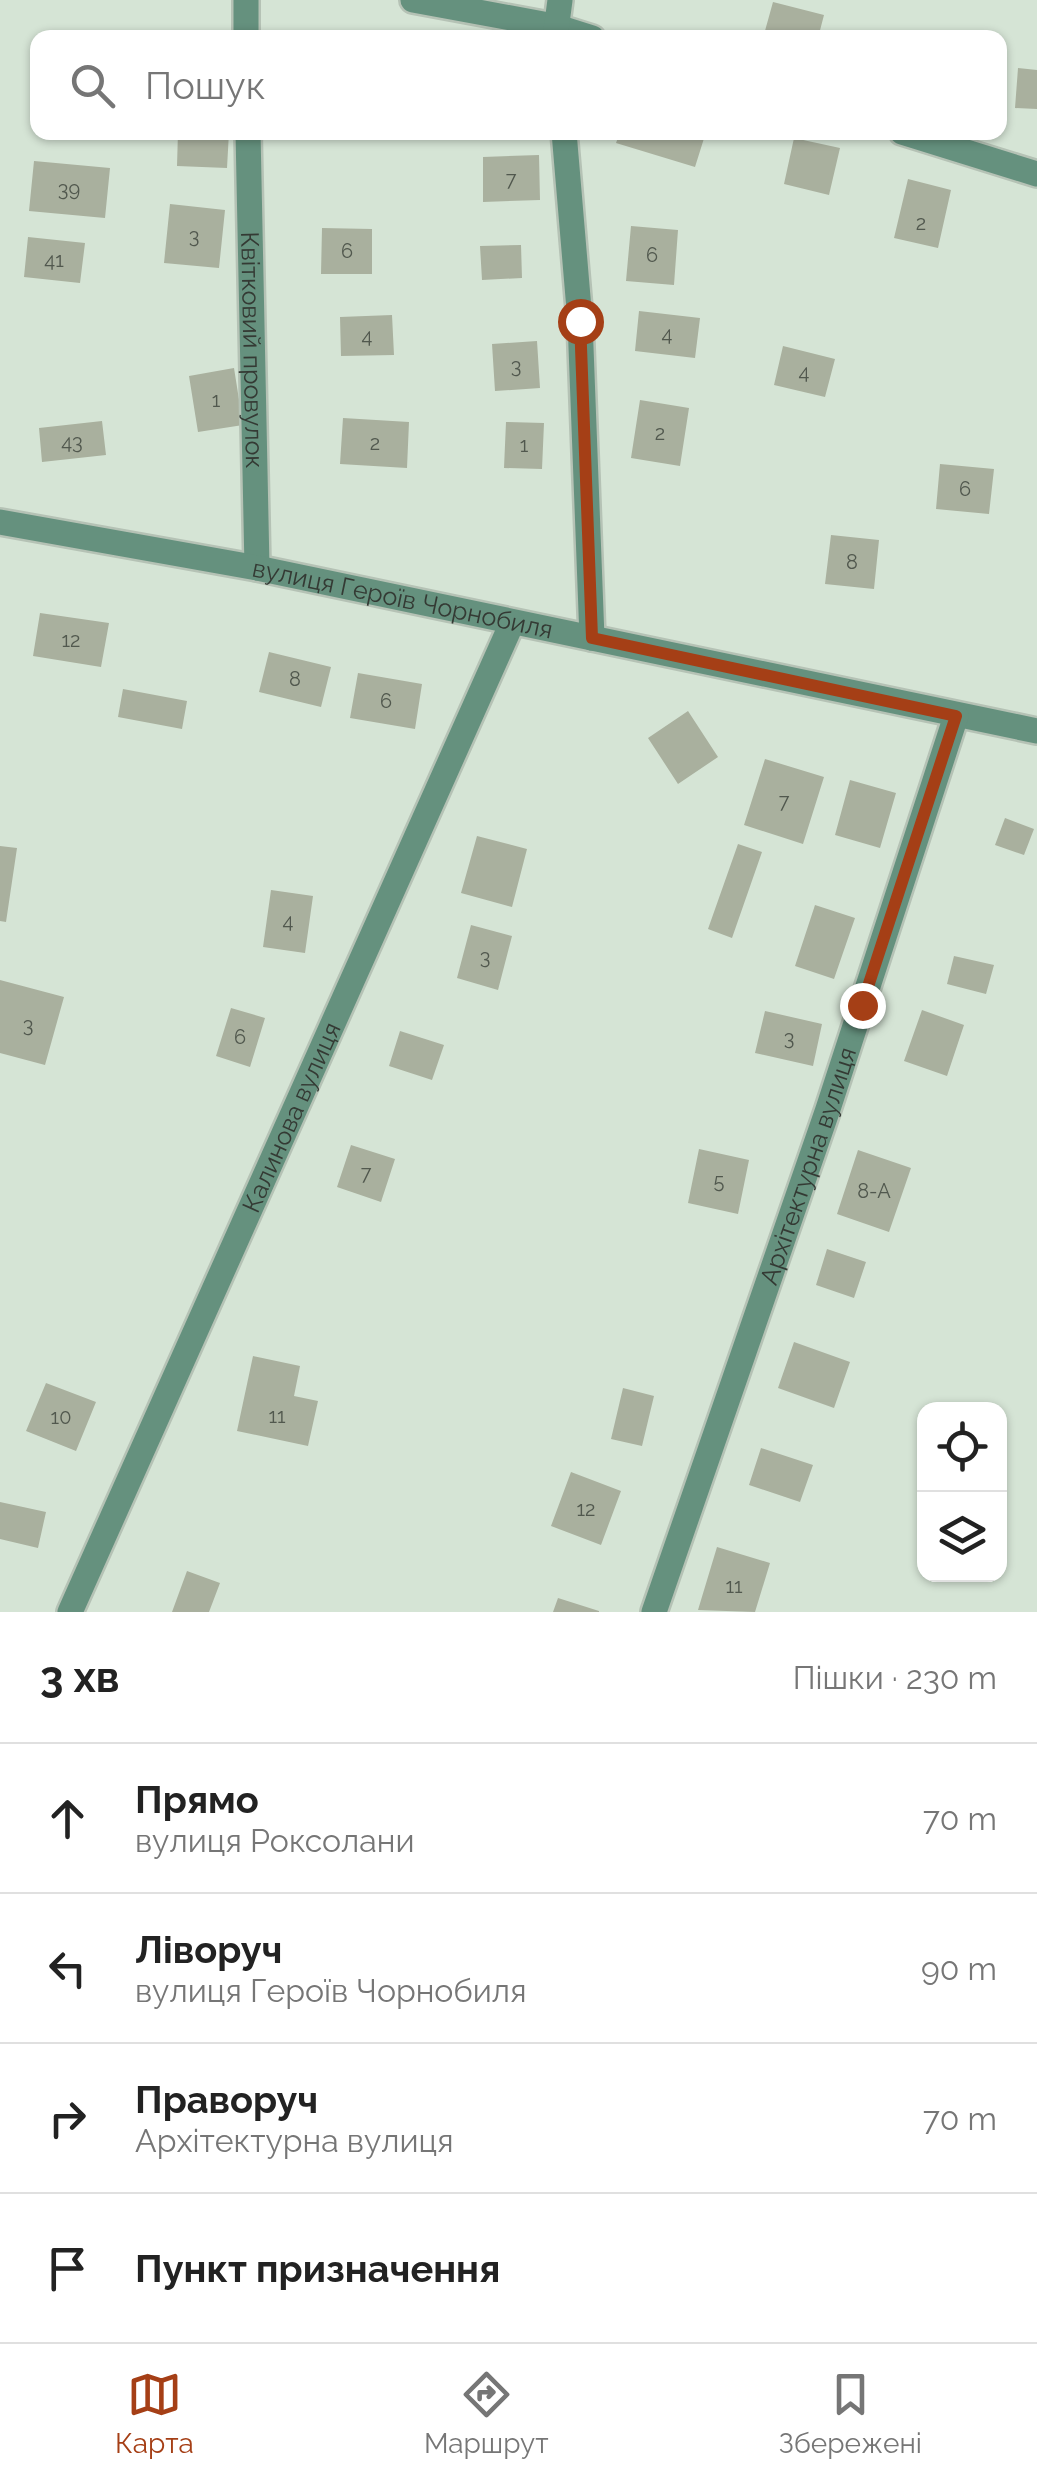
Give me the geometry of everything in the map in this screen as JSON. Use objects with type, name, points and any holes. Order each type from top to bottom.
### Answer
[{"type":"street","points":[[246,0],[246,30]]},
{"type":"street","points":[[413,0],[546,30]]},
{"type":"street","points":[[555,30],[560,0]]},
{"type":"street","name":"Квітковий провулок","points":[[248,140],[258,568]]},
{"type":"street","points":[[565,140],[580,321],[592,638]]},
{"type":"street","points":[[928,140],[1037,174]]},
{"type":"street","name":"вулиця Героїв Чорнобиля","points":[[0,522],[258,568],[1037,730]]},
{"type":"street","name":"Калинова вулиця","points":[[70,1612],[512,623]]},
{"type":"street","name":"Архітектурна вулиця","points":[[654,1612],[828,1108],[956,716]]},
{"type":"building","points":[[773,2],[824,15],[820,30],[765,30]]},
{"type":"building","points":[[1018,68],[1037,70],[1037,109],[1015,108]]},
{"type":"building","points":[[178,140],[229,140],[227,168],[177,166]]},
{"type":"building","points":[[617,140],[703,140],[695,167],[616,143]]},
{"type":"building","points":[[794,140],[840,148],[829,195],[784,184]]},
{"type":"building","points":[[539,155],[540,200],[483,202],[483,157]]},
{"type":"building","points":[[34,161],[110,168],[105,218],[29,211]]},
{"type":"building","points":[[908,179],[951,190],[938,248],[894,238]]},
{"type":"building","points":[[170,204],[225,210],[219,268],[164,263]]},
{"type":"building","points":[[631,226],[678,230],[674,285],[626,281]]},
{"type":"building","points":[[322,228],[372,229],[372,274],[321,274]]},
{"type":"building","points":[[28,237],[85,243],[80,283],[24,277]]},
{"type":"building","points":[[521,245],[522,278],[482,280],[480,246]]},
{"type":"building","points":[[639,311],[700,318],[695,358],[635,351]]},
{"type":"building","points":[[392,315],[394,355],[341,356],[340,317]]},
{"type":"building","points":[[537,341],[540,388],[495,391],[492,344]]},
{"type":"building","points":[[783,346],[835,359],[825,397],[774,385]]},
{"type":"building","points":[[234,368],[243,425],[198,432],[189,376]]},
{"type":"building","points":[[640,400],[689,408],[680,466],[631,458]]},
{"type":"building","points":[[343,418],[409,422],[407,468],[340,464]]},
{"type":"building","points":[[102,421],[106,455],[42,462],[39,428]]},
{"type":"building","points":[[506,422],[544,423],[542,469],[504,468]]},
{"type":"building","points":[[940,464],[994,469],[989,514],[936,509]]},
{"type":"building","points":[[831,535],[879,540],[874,589],[825,584]]},
{"type":"building","points":[[40,613],[109,623],[101,667],[33,656]]},
{"type":"building","points":[[269,652],[331,667],[321,707],[259,692]]},
{"type":"building","points":[[358,673],[422,684],[415,729],[350,718]]},
{"type":"building","points":[[123,689],[187,701],[182,729],[118,717]]},
{"type":"building","points":[[688,711],[718,757],[678,784],[648,738]]},
{"type":"building","points":[[765,759],[824,777],[803,844],[744,825]]},
{"type":"building","points":[[850,780],[896,793],[880,848],[835,835]]},
{"type":"building","points":[[1005,818],[1034,829],[1024,855],[995,845]]},
{"type":"building","points":[[477,836],[527,849],[512,907],[461,893]]},
{"type":"building","points":[[738,844],[762,852],[732,938],[708,929]]},
{"type":"building","points":[[0,846],[17,848],[6,922],[0,921]]},
{"type":"building","points":[[271,890],[313,896],[305,953],[263,947]]},
{"type":"building","points":[[815,905],[855,918],[834,979],[795,966]]},
{"type":"building","points":[[471,925],[512,936],[498,990],[457,978]]},
{"type":"building","points":[[954,956],[994,965],[986,994],[947,984]]},
{"type":"building","points":[[0,980],[64,997],[45,1065],[0,1053]]},
{"type":"building","points":[[231,1008],[265,1018],[250,1067],[216,1056]]},
{"type":"building","points":[[922,1010],[964,1025],[947,1076],[904,1061]]},
{"type":"building","points":[[765,1011],[822,1024],[813,1066],[755,1053]]},
{"type":"building","points":[[400,1031],[444,1045],[432,1080],[389,1066]]},
{"type":"building","points":[[351,1145],[395,1159],[381,1202],[337,1187]]},
{"type":"building","points":[[699,1149],[749,1160],[738,1214],[688,1203]]},
{"type":"building","points":[[858,1150],[911,1168],[889,1232],[837,1214]]},
{"type":"building","points":[[827,1249],[866,1262],[854,1298],[816,1285]]},
{"type":"building","points":[[794,1342],[850,1362],[834,1408],[778,1388]]},
{"type":"building","points":[[253,1356],[300,1366],[294,1396],[318,1401],[308,1446],[237,1431]]},
{"type":"building","points":[[46,1383],[96,1402],[76,1451],[26,1431]]},
{"type":"building","points":[[623,1388],[654,1396],[642,1446],[611,1439]]},
{"type":"building","points":[[761,1448],[813,1465],[800,1502],[749,1485]]},
{"type":"building","points":[[571,1472],[621,1491],[601,1545],[551,1526]]},
{"type":"building","points":[[0,1502],[46,1512],[38,1548],[0,1539]]},
{"type":"building","points":[[717,1547],[770,1563],[755,1612],[698,1610]]},
{"type":"building","points":[[187,1571],[220,1583],[209,1612],[172,1612]]},
{"type":"building","points":[[558,1598],[599,1611],[599,1612],[553,1612]]},
{"type":"route","points":[[580,321],[592,638],[956,716],[862,1005]]}]
